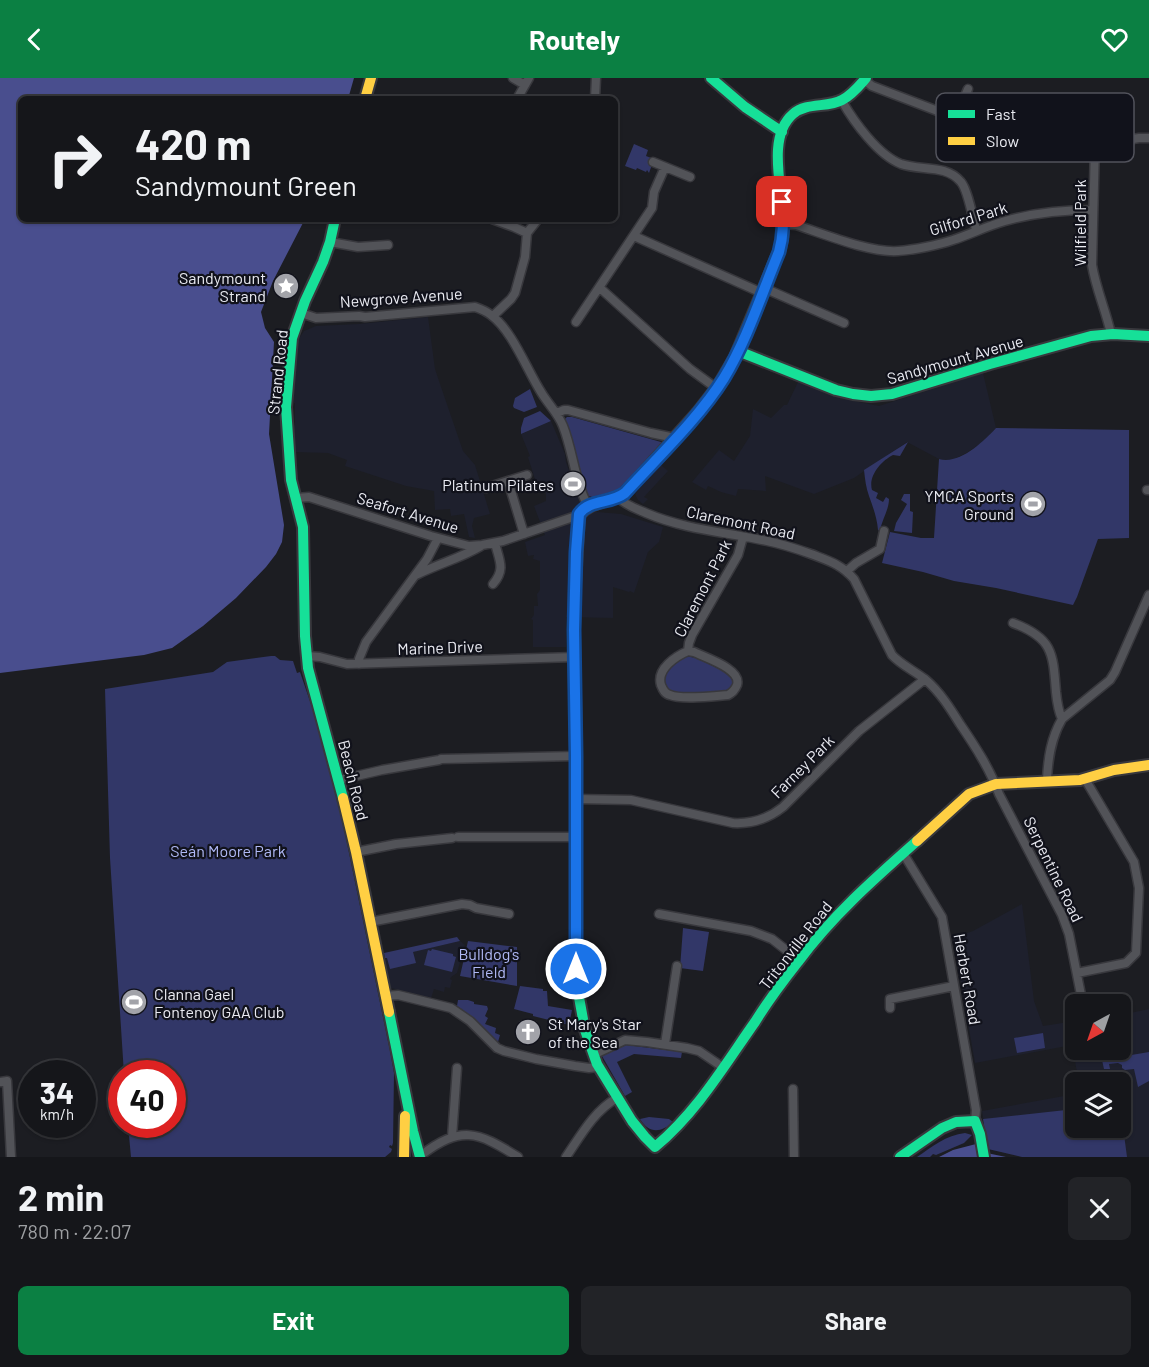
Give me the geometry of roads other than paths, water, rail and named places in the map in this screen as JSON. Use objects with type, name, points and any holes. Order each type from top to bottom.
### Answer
[{"type":"street","points":[[365,96],[371,78]]},
{"type":"street","points":[[513,78],[527,82],[519,96]]},
{"type":"street","points":[[596,78],[596,96]]},
{"type":"street","points":[[711,78],[759,118],[782,132]]},
{"type":"street","points":[[656,1152],[639,1132],[598,1067],[581,1012],[576,981],[574,657],[579,514],[588,506],[619,498],[675,438],[716,388],[738,351],[783,237],[779,145],[789,117],[800,108],[842,101],[850,96],[865,79],[872,86],[936,110]]},
{"type":"street","points":[[966,93],[968,89]]},
{"type":"street","points":[[842,101],[885,156],[901,164],[954,174],[963,184],[976,230]]},
{"type":"street","points":[[1134,139],[1149,138]]},
{"type":"street","points":[[653,162],[690,177]]},
{"type":"street","name":"Wilfield Park","points":[[1094,162],[1092,265],[1094,280],[1111,334]]},
{"type":"street","points":[[576,322],[652,208],[654,192],[665,167]]},
{"type":"street","name":"Gilford Park","points":[[784,224],[796,225],[870,248],[898,251],[953,240],[1006,220],[1036,214],[1092,210]]},
{"type":"street","name":"Strand Road","points":[[296,498],[291,480],[286,407],[292,338],[330,242],[334,222]]},
{"type":"street","points":[[500,222],[526,233]]},
{"type":"street","points":[[535,222],[526,233],[525,257],[515,293],[493,316],[521,354],[542,394],[557,412],[564,427],[588,506]]},
{"type":"street","points":[[634,236],[844,323]]},
{"type":"street","points":[[330,242],[357,247],[388,245]]},
{"type":"street","points":[[600,288],[690,369],[716,388]]},
{"type":"street","name":"Newgrove Avenue","points":[[301,313],[316,318],[365,317],[475,307],[493,316]]},
{"type":"street","name":"Sandymount Avenue","points":[[738,351],[826,387],[876,396],[926,384],[1001,360],[1079,339],[1111,334],[1149,336]]},
{"type":"street","points":[[557,412],[568,410],[675,438]]},
{"type":"street","points":[[486,488],[527,475]]},
{"type":"street","points":[[508,481],[524,534]]},
{"type":"street","name":"Seafort Avenue","points":[[296,498],[309,497],[469,546],[495,543],[579,514]]},
{"type":"street","name":"Beach Road","points":[[296,498],[303,526],[305,642],[310,678],[339,780],[356,852],[419,1156]]},
{"type":"street","name":"Claremont Road","points":[[619,498],[664,521],[791,547],[833,562],[847,571]]},
{"type":"street","points":[[884,531],[880,549],[847,571],[854,579],[892,655],[925,679],[939,693],[996,784]]},
{"type":"street","name":"Claremont Park","points":[[688,651],[692,635],[738,555],[744,537]]},
{"type":"street","points":[[359,664],[366,642],[416,575],[438,538]]},
{"type":"street","points":[[493,584],[502,571],[495,543]]},
{"type":"street","points":[[416,575],[469,554],[482,546]]},
{"type":"street","points":[[1047,780],[1048,757],[1057,727],[1062,719],[1110,680],[1149,595]]},
{"type":"street","points":[[1013,622],[1038,634],[1048,646],[1054,667],[1058,709],[1062,719]]},
{"type":"street","name":"Claremont Park","points":[[688,651],[734,672],[738,681],[733,693],[676,697],[667,693],[660,681],[661,675],[677,656],[688,651]]},
{"type":"street","name":"Marine Drive","points":[[307,656],[347,664],[574,657]]},
{"type":"street","name":"Farney Park","points":[[576,799],[631,800],[732,823],[759,820],[785,805],[859,731],[925,679]]},
{"type":"street","points":[[339,780],[440,759],[576,756]]},
{"type":"street","name":"Tritonville Road","points":[[656,1152],[699,1102],[755,1021],[827,926],[849,902],[969,795],[996,784],[1072,780],[1149,765]]},
{"type":"street","points":[[1077,973],[1127,963],[1136,953],[1139,888],[1134,862],[1085,778]]},
{"type":"street","name":"Serpentine Road","points":[[996,784],[1062,915],[1069,934],[1081,994]]},
{"type":"street","points":[[356,852],[396,844],[455,837],[576,837]]},
{"type":"street","name":"Herbert Road","points":[[903,853],[942,917],[976,1110],[975,1120]]},
{"type":"street","points":[[370,921],[462,904],[509,914]]},
{"type":"street","points":[[659,914],[751,931],[772,939],[800,960]]},
{"type":"street","points":[[665,1044],[676,966]]},
{"type":"street","points":[[890,1008],[890,999],[954,987]]},
{"type":"street","points":[[385,996],[398,995],[451,1008],[470,1021],[497,1048],[504,1051],[585,1068],[598,1067]]},
{"type":"street","points":[[593,1055],[625,1040],[665,1044],[699,1051],[724,1068]]},
{"type":"street","name":"Beach Road","points":[[401,1068],[405,1127],[404,1157]]},
{"type":"street","points":[[452,1137],[457,1068]]},
{"type":"street","points":[[4,1082],[11,1157]]},
{"type":"street","points":[[793,1089],[794,1157]]},
{"type":"street","points":[[566,1157],[594,1117],[607,1103],[617,1098]]},
{"type":"street","points":[[900,1157],[942,1128],[956,1122],[975,1120],[984,1154]]},
{"type":"street","points":[[419,1156],[436,1143],[452,1137],[474,1135],[487,1138],[518,1157]]},
{"type":"place","name":"Sandymount Strand","points":[[286,286]]},
{"type":"place","name":"Platinum Pilates","points":[[573,484]]},
{"type":"place","name":"YMCA Sports Ground","points":[[1033,504]]},
{"type":"place","name":"Clanna Gael Fontenoy GAA Club","points":[[134,1002]]},
{"type":"place","name":"St Mary's Star of the Sea","points":[[528,1032]]},
{"type":"park label","name":"Seán Moore Park","points":[[228,850]]},
{"type":"park label","name":"Bulldog's Field","points":[[489,962]]}]
